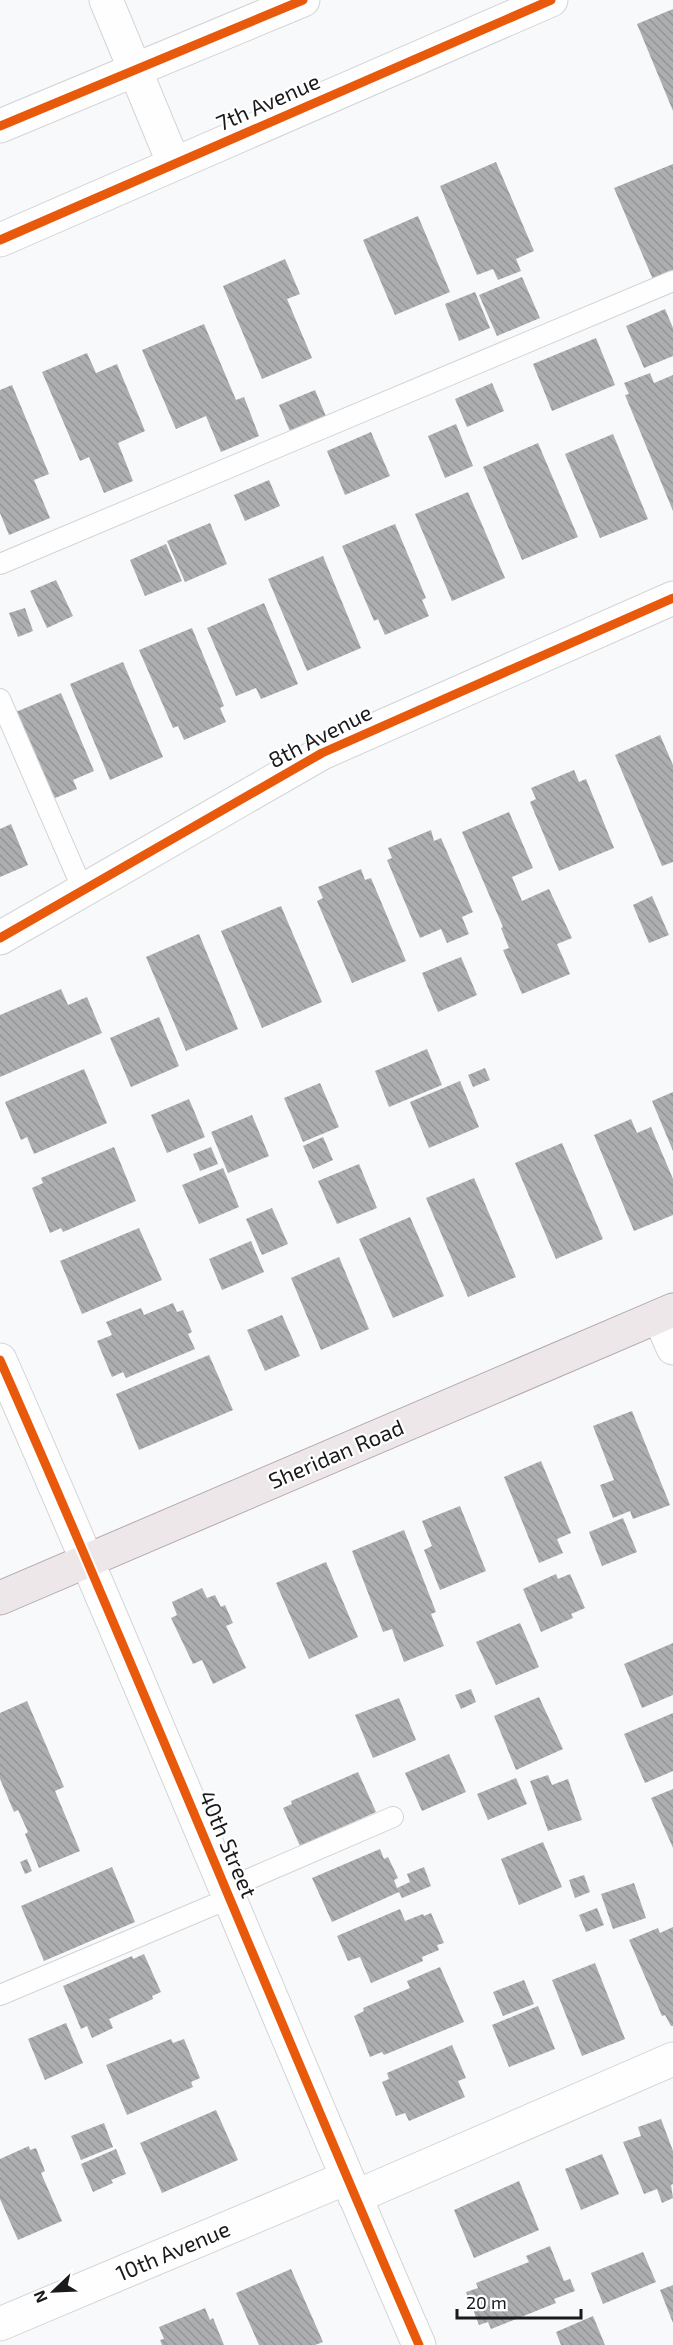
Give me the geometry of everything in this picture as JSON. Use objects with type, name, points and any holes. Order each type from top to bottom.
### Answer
[{"type":"main road","name":"Sheridan Road","points":[[0,1598],[666,1313]]},
{"type":"street","points":[[106,0],[174,164]]},
{"type":"street","points":[[0,126],[303,0]]},
{"type":"street","name":"7th Avenue","points":[[0,240],[551,0]]},
{"type":"street","name":"8th Avenue","points":[[0,938],[322,753],[673,598]]},
{"type":"street","points":[[666,1313],[673,1348]]},
{"type":"street","name":"40th Street","points":[[0,1360],[88,1560],[350,2187],[419,2345]]},
{"type":"street","name":"10th Avenue","points":[[0,2324],[673,2059]]},
{"type":"lane","points":[[0,564],[673,281]]},
{"type":"lane","points":[[0,699],[83,890]]},
{"type":"lane","points":[[0,1995],[228,1894],[393,1817]]},
{"type":"building","points":[[673,9],[673,111],[637,24]]},
{"type":"building","points":[[496,162],[534,251],[516,259],[521,271],[498,280],[493,269],[477,275],[440,186]]},
{"type":"building","points":[[673,164],[673,274],[654,282],[614,188]]},
{"type":"building","points":[[418,216],[450,292],[395,315],[363,240]]},
{"type":"building","points":[[285,259],[300,294],[287,299],[312,358],[262,379],[223,286]]},
{"type":"building","points":[[522,277],[540,318],[497,336],[479,295]]},
{"type":"building","points":[[475,292],[490,328],[459,341],[445,304]]},
{"type":"building","points":[[665,309],[673,328],[673,356],[644,368],[626,326]]},
{"type":"building","points":[[204,324],[236,400],[244,397],[259,436],[221,452],[206,416],[176,429],[142,350]]},
{"type":"building","points":[[596,338],[615,385],[552,411],[533,364]]},
{"type":"building","points":[[87,353],[96,373],[117,364],[145,431],[118,443],[133,481],[104,493],[89,457],[80,461],[42,372]]},
{"type":"building","points":[[650,373],[654,383],[673,375],[673,511],[625,395],[629,394],[624,383]]},
{"type":"building","points":[[492,383],[504,411],[467,427],[455,399]]},
{"type":"building","points":[[12,385],[49,474],[34,480],[50,518],[9,535],[0,513],[0,390]]},
{"type":"building","points":[[315,390],[328,421],[292,436],[279,405]]},
{"type":"building","points":[[456,424],[473,466],[445,478],[428,436]]},
{"type":"building","points":[[371,432],[390,476],[345,495],[327,451]]},
{"type":"building","points":[[613,434],[648,519],[600,538],[565,454]]},
{"type":"building","points":[[538,443],[578,537],[522,560],[483,467]]},
{"type":"building","points":[[269,480],[280,506],[245,521],[234,495]]},
{"type":"building","points":[[468,492],[505,578],[452,601],[415,514]]},
{"type":"building","points":[[210,523],[227,564],[185,582],[167,541]]},
{"type":"building","points":[[395,524],[426,598],[422,600],[429,616],[385,635],[378,619],[374,621],[342,546]]},
{"type":"building","points":[[166,544],[182,581],[145,596],[130,560]]},
{"type":"building","points":[[323,556],[361,648],[307,671],[268,579]]},
{"type":"building","points":[[56,580],[73,616],[47,628],[30,591]]},
{"type":"building","points":[[264,603],[298,684],[261,699],[256,688],[236,696],[207,628]]},
{"type":"building","points":[[25,608],[33,631],[18,637],[9,613]]},
{"type":"building","points":[[192,628],[224,706],[220,708],[226,722],[184,740],[178,726],[173,728],[139,650]]},
{"type":"building","points":[[123,662],[163,757],[110,780],[70,684]]},
{"type":"building","points":[[61,693],[94,771],[73,780],[77,789],[48,801],[11,714]]},
{"type":"building","points":[[660,735],[673,765],[673,862],[662,866],[615,755]]},
{"type":"building","points":[[574,770],[579,782],[586,779],[614,848],[559,871],[530,802],[536,799],[531,788]]},
{"type":"building","points":[[509,812],[533,868],[512,877],[522,901],[549,889],[572,938],[557,944],[570,974],[522,994],[503,950],[509,948],[501,928],[503,927],[462,832]]},
{"type":"building","points":[[11,824],[28,865],[0,877],[0,829]]},
{"type":"building","points":[[431,830],[434,841],[441,838],[473,912],[462,917],[469,934],[447,943],[441,929],[420,938],[387,860],[392,858],[388,848]]},
{"type":"building","points":[[361,869],[365,880],[371,878],[406,961],[352,983],[317,901],[323,898],[318,887]]},
{"type":"building","points":[[652,896],[669,935],[649,943],[633,905]]},
{"type":"building","points":[[281,906],[322,1002],[262,1028],[221,931]]},
{"type":"building","points":[[199,934],[238,1029],[186,1051],[146,957]]},
{"type":"building","points":[[461,957],[477,995],[438,1012],[422,973]]},
{"type":"building","points":[[61,989],[68,1005],[87,997],[102,1033],[0,1077],[0,1015]]},
{"type":"building","points":[[159,1017],[179,1066],[131,1087],[110,1038]]},
{"type":"building","points":[[427,1049],[442,1085],[389,1107],[375,1071]]},
{"type":"building","points":[[485,1068],[490,1080],[473,1087],[468,1075]]},
{"type":"building","points":[[84,1069],[107,1123],[34,1154],[27,1137],[21,1140],[5,1102]]},
{"type":"building","points":[[460,1081],[479,1127],[429,1148],[410,1102]]},
{"type":"building","points":[[320,1083],[339,1127],[303,1142],[284,1098]]},
{"type":"building","points":[[673,1092],[673,1151],[652,1101]]},
{"type":"building","points":[[189,1099],[205,1137],[167,1153],[151,1115]]},
{"type":"building","points":[[252,1115],[269,1156],[228,1173],[211,1132]]},
{"type":"building","points":[[631,1119],[637,1133],[651,1127],[673,1179],[673,1215],[634,1231],[594,1135]]},
{"type":"building","points":[[323,1137],[333,1160],[313,1169],[303,1146]]},
{"type":"building","points":[[562,1143],[603,1239],[556,1259],[515,1163]]},
{"type":"building","points":[[114,1147],[136,1201],[63,1232],[61,1228],[50,1233],[32,1188],[43,1183],[41,1178]]},
{"type":"building","points":[[211,1147],[218,1164],[200,1171],[193,1154]]},
{"type":"building","points":[[359,1164],[377,1208],[337,1224],[318,1181]]},
{"type":"building","points":[[223,1168],[239,1207],[199,1224],[182,1185]]},
{"type":"building","points":[[474,1178],[516,1277],[468,1297],[426,1198]]},
{"type":"building","points":[[272,1208],[288,1244],[262,1255],[246,1219]]},
{"type":"building","points":[[410,1217],[444,1296],[393,1318],[359,1239]]},
{"type":"building","points":[[139,1228],[162,1280],[82,1314],[60,1261]]},
{"type":"building","points":[[251,1241],[264,1272],[222,1290],[209,1259]]},
{"type":"building","points":[[339,1257],[369,1329],[321,1350],[291,1278]]},
{"type":"building","points":[[173,1303],[177,1312],[183,1310],[192,1332],[188,1334],[195,1349],[126,1378],[123,1372],[112,1377],[97,1341],[112,1335],[106,1322],[141,1308],[144,1315]]},
{"type":"building","points":[[282,1315],[300,1356],[265,1371],[247,1330]]},
{"type":"building","points":[[209,1355],[233,1410],[139,1450],[116,1394]]},
{"type":"building","points":[[632,1411],[670,1505],[633,1519],[630,1511],[613,1518],[600,1485],[614,1480],[593,1426]]},
{"type":"building","points":[[541,1461],[571,1533],[557,1539],[563,1553],[539,1563],[504,1477]]},
{"type":"building","points":[[460,1506],[486,1571],[440,1590],[424,1550],[432,1546],[422,1521]]},
{"type":"building","points":[[623,1518],[637,1552],[602,1566],[589,1532]]},
{"type":"building","points":[[404,1530],[436,1612],[431,1614],[444,1646],[404,1662],[392,1629],[383,1632],[352,1551]]},
{"type":"building","points":[[326,1562],[358,1637],[309,1659],[276,1583]]},
{"type":"building","points":[[556,1574],[558,1579],[570,1574],[585,1608],[571,1614],[573,1618],[541,1632],[523,1589]]},
{"type":"building","points":[[202,1588],[207,1598],[215,1595],[221,1607],[225,1605],[233,1623],[226,1626],[246,1668],[213,1684],[202,1660],[193,1664],[171,1618],[177,1615],[172,1602]]},
{"type":"building","points":[[520,1623],[539,1667],[496,1685],[476,1642]]},
{"type":"building","points":[[673,1643],[673,1695],[642,1708],[624,1664]]},
{"type":"building","points":[[471,1689],[476,1702],[461,1709],[455,1695]]},
{"type":"building","points":[[539,1697],[563,1749],[516,1770],[494,1716]]},
{"type":"building","points":[[399,1698],[416,1740],[373,1758],[355,1715]]},
{"type":"building","points":[[27,1701],[64,1787],[55,1791],[80,1851],[39,1868],[25,1834],[28,1832],[18,1810],[14,1812],[0,1779],[0,1713]]},
{"type":"building","points":[[673,1713],[673,1771],[645,1783],[624,1734]]},
{"type":"building","points":[[449,1754],[466,1792],[422,1811],[405,1773]]},
{"type":"building","points":[[358,1772],[376,1812],[300,1846],[283,1808],[292,1804],[291,1801]]},
{"type":"building","points":[[548,1775],[552,1785],[568,1779],[582,1820],[548,1831],[530,1781]]},
{"type":"building","points":[[516,1778],[527,1804],[488,1820],[477,1794]]},
{"type":"building","points":[[673,1789],[673,1848],[651,1798]]},
{"type":"building","points":[[543,1842],[562,1887],[519,1905],[501,1859]]},
{"type":"building","points":[[380,1849],[384,1859],[388,1857],[398,1878],[394,1880],[397,1888],[410,1882],[407,1874],[424,1867],[431,1886],[402,1898],[399,1892],[332,1922],[312,1878]]},
{"type":"building","points":[[27,1859],[32,1871],[25,1874],[20,1862]]},
{"type":"building","points":[[112,1867],[135,1922],[44,1961],[21,1906]]},
{"type":"building","points":[[584,1875],[590,1892],[575,1898],[569,1880]]},
{"type":"building","points":[[634,1883],[646,1918],[613,1929],[601,1894]]},
{"type":"building","points":[[597,1908],[604,1925],[586,1932],[579,1915]]},
{"type":"building","points":[[400,1909],[405,1921],[431,1913],[444,1943],[437,1945],[439,1950],[422,1957],[423,1961],[371,1983],[360,1957],[348,1961],[337,1936]]},
{"type":"building","points":[[673,1927],[673,2026],[671,2026],[665,2015],[662,2016],[629,1940],[658,1928],[660,1933]]},
{"type":"building","points":[[144,1954],[161,1992],[152,1996],[153,1999],[109,2019],[113,2028],[92,2038],[87,2026],[81,2029],[63,1986],[132,1956],[133,1959]]},
{"type":"building","points":[[595,1963],[625,2039],[582,2056],[552,1980]]},
{"type":"building","points":[[440,1967],[464,2022],[384,2055],[382,2052],[370,2057],[354,2016],[364,2011],[363,2008],[410,1988],[407,1981]]},
{"type":"building","points":[[524,1980],[534,2004],[503,2016],[493,1992]]},
{"type":"building","points":[[538,2006],[555,2049],[509,2067],[492,2025]]},
{"type":"building","points":[[66,2023],[83,2063],[45,2080],[28,2039]]},
{"type":"building","points":[[171,2039],[173,2043],[184,2039],[200,2078],[191,2082],[193,2087],[127,2115],[106,2065]]},
{"type":"building","points":[[452,2045],[466,2078],[458,2081],[465,2097],[409,2121],[405,2113],[396,2116],[382,2082],[389,2079],[387,2073]]},
{"type":"building","points":[[216,2110],[238,2160],[162,2193],[140,2143]]},
{"type":"building","points":[[661,2119],[673,2151],[673,2184],[671,2185],[673,2198],[662,2203],[657,2189],[644,2194],[623,2142],[641,2136],[638,2127]]},
{"type":"building","points":[[104,2123],[113,2147],[81,2160],[71,2136]]},
{"type":"building","points":[[29,2146],[30,2150],[36,2148],[45,2171],[41,2173],[62,2221],[18,2240],[0,2199],[0,2159]]},
{"type":"building","points":[[116,2149],[126,2174],[111,2180],[113,2183],[93,2192],[81,2164]]},
{"type":"building","points":[[602,2154],[619,2194],[581,2210],[565,2169]]},
{"type":"building","points":[[519,2181],[539,2230],[474,2258],[454,2210]]},
{"type":"building","points":[[550,2246],[564,2281],[570,2279],[575,2291],[554,2299],[556,2303],[491,2329],[488,2322],[479,2325],[466,2292],[478,2288],[476,2283],[529,2262],[526,2256]]},
{"type":"building","points":[[643,2252],[656,2282],[603,2304],[591,2273]]},
{"type":"building","points":[[291,2269],[323,2342],[315,2345],[259,2345],[236,2293]]},
{"type":"building","points":[[673,2285],[673,2323],[660,2290]]},
{"type":"building","points":[[205,2308],[210,2320],[213,2318],[224,2345],[162,2345],[160,2340],[164,2339],[159,2327]]},
{"type":"building","points":[[593,2316],[605,2345],[561,2345],[556,2332]]},
{"type":"cycle path","points":[[0,126],[303,0]]},
{"type":"cycle path","points":[[0,240],[551,0]]},
{"type":"cycle path","points":[[0,938],[322,753],[673,598]]},
{"type":"cycle path","points":[[0,1360],[419,2345]]}]
